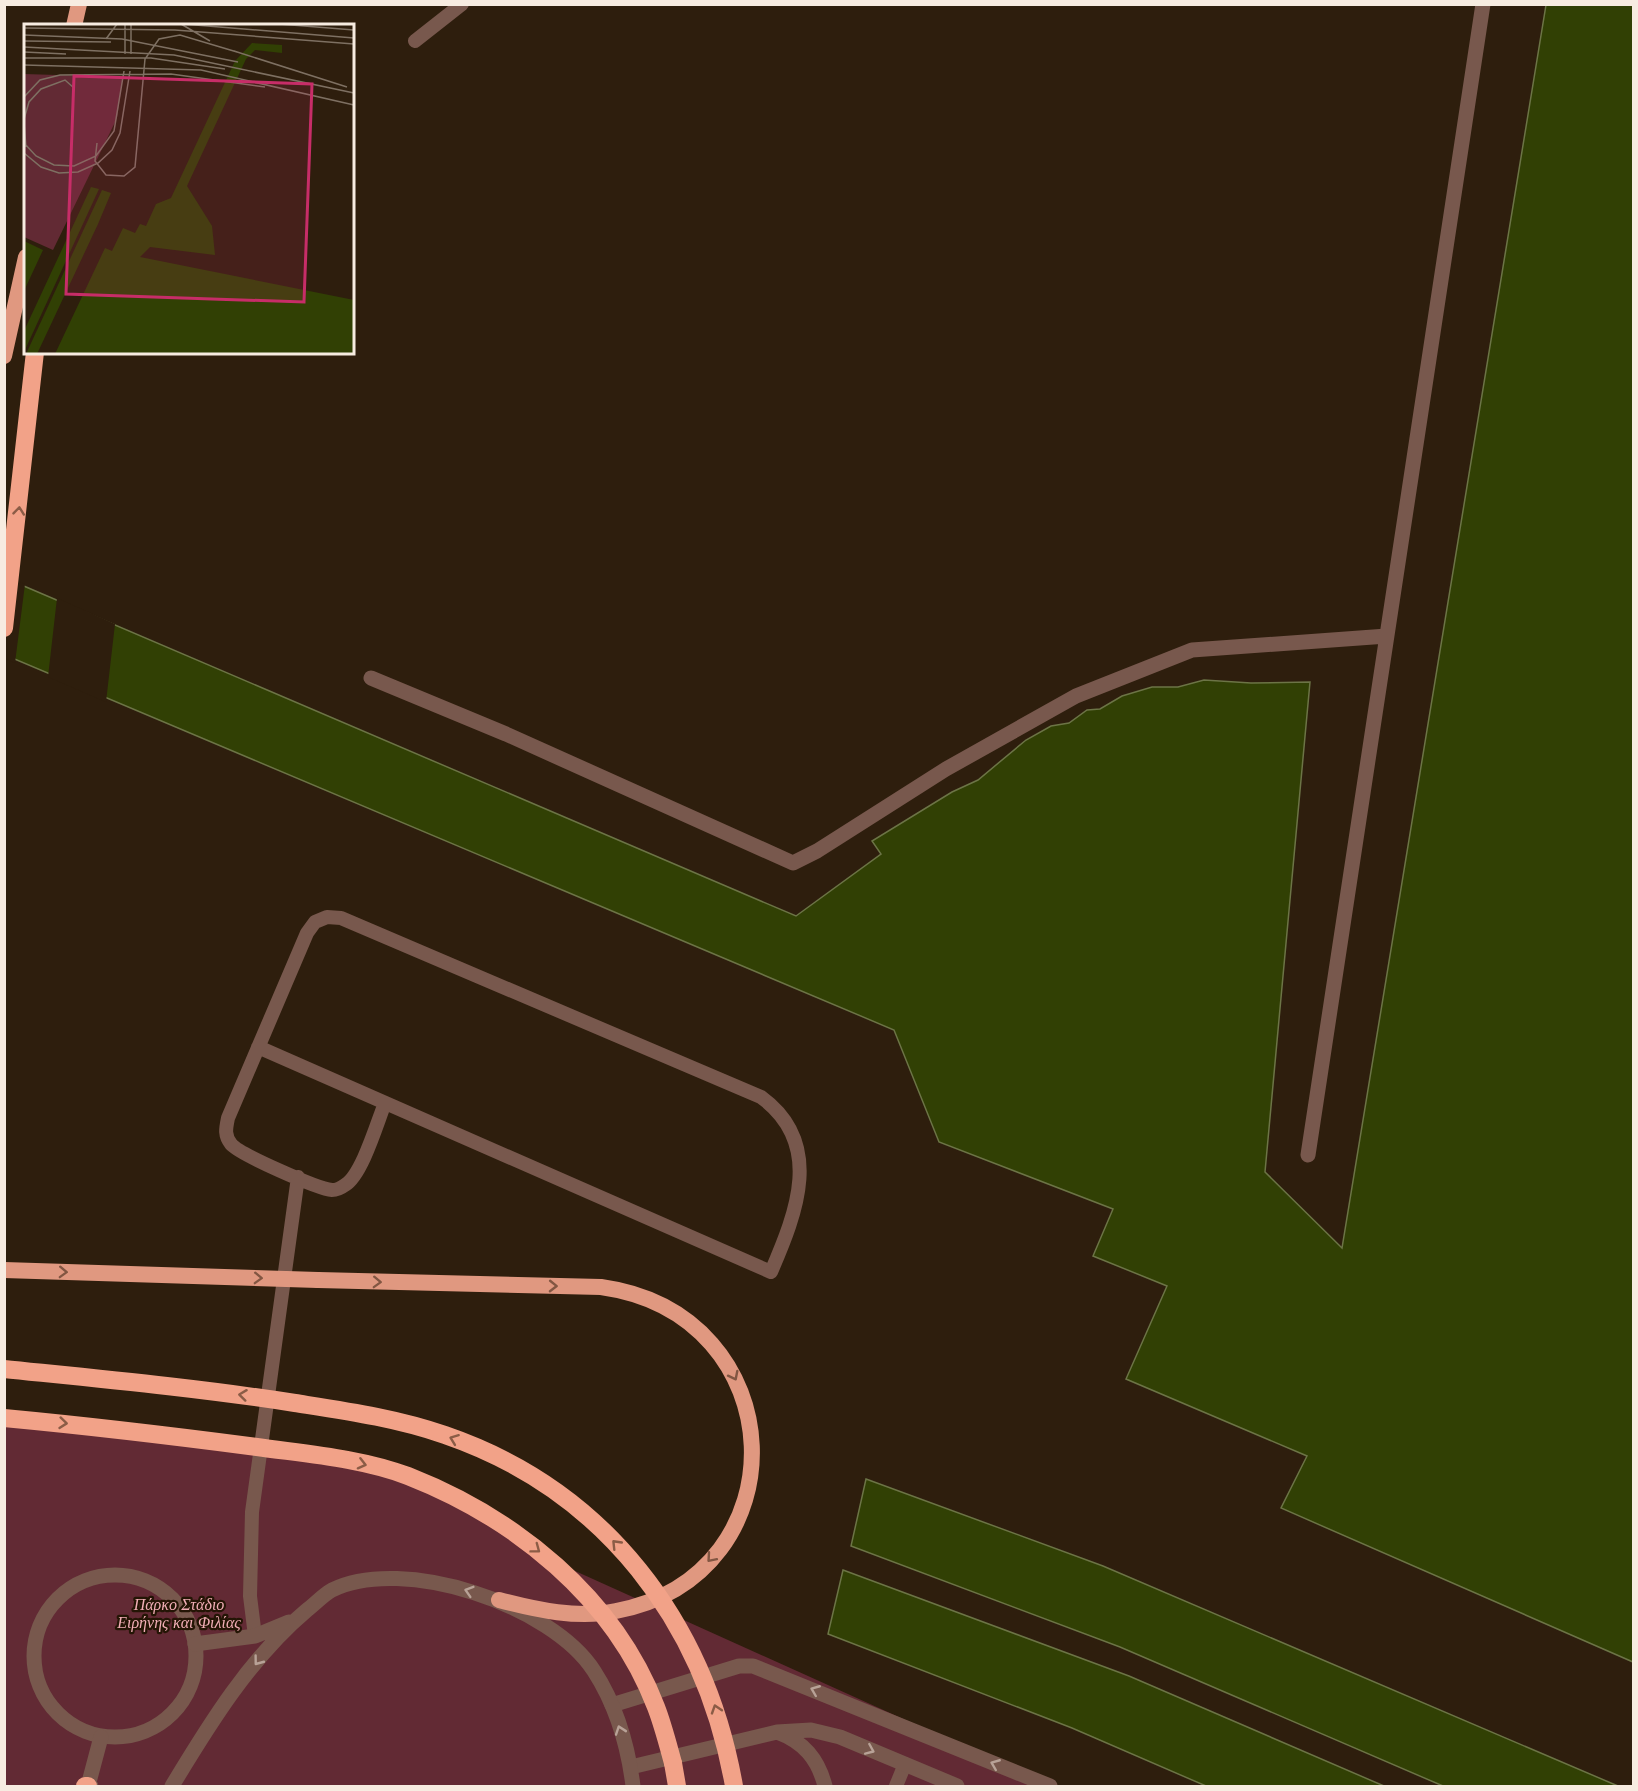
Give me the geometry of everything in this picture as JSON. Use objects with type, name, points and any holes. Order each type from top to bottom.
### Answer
[{"type":"highway","points":[[74,24],[79,4]]},
{"type":"highway","points":[[4,315],[24,253]]},
{"type":"highway","points":[[4,356],[24,266]]},
{"type":"highway","points":[[4,628],[35,354]]},
{"type":"highway","points":[[4,1270],[494,1286],[601,1287],[646,1296],[685,1318],[718,1349],[741,1388],[752,1432],[752,1455],[748,1489],[736,1521],[711,1558],[677,1588],[636,1607],[591,1614],[541,1611],[499,1600]]},
{"type":"highway","points":[[4,1369],[260,1397],[391,1419],[446,1435],[519,1468],[570,1501],[613,1541],[650,1582],[664,1602],[693,1654],[710,1693],[722,1730],[734,1786]]},
{"type":"highway","points":[[4,1418],[138,1431],[358,1462],[407,1476],[505,1526],[553,1562],[595,1604],[629,1653],[656,1706],[673,1763],[677,1786]]},
{"type":"street","points":[[1308,1155],[1483,4]]},
{"type":"street","points":[[371,678],[506,734],[793,862],[817,851],[946,769],[1076,696],[1192,650],[1387,636]]},
{"type":"street","points":[[99,1576],[127,1576],[143,1580],[172,1599],[182,1610],[190,1624],[195,1644],[196,1665],[192,1684],[173,1713],[162,1723],[141,1734],[116,1738],[101,1737],[80,1730],[59,1715],[42,1692],[35,1674],[34,1645],[40,1626],[59,1598],[82,1582],[99,1576]]},
{"type":"street","points":[[172,1786],[212,1722],[264,1653],[297,1619],[330,1591],[363,1581],[401,1580],[452,1586],[499,1600],[557,1632],[594,1670],[612,1705],[631,1767],[633,1786]]},
{"type":"street","points":[[195,1644],[255,1636],[297,1619]]},
{"type":"street","points":[[612,1705],[739,1666],[753,1666],[1050,1786]]},
{"type":"street","points":[[631,1767],[777,1732],[811,1730],[840,1737],[957,1786]]},
{"type":"street","points":[[777,1732],[791,1737],[808,1749],[825,1786]]},
{"type":"street","points":[[88,1786],[101,1737]]},
{"type":"lane","points":[[415,41],[462,4]]},
{"type":"lane","points":[[258,1047],[771,1272],[791,1222],[800,1174],[800,1152],[792,1129],[777,1108],[761,1097],[341,918],[327,917],[315,922],[307,933],[258,1047],[228,1118],[225,1132],[231,1145],[245,1154],[320,1187],[335,1190],[347,1184],[356,1172],[385,1103]]},
{"type":"lane","points":[[255,1636],[250,1586],[252,1512],[298,1177]]},
{"type":"lane","points":[[896,1786],[905,1764]]},
{"type":"green space","name":"Πάρκο Στάδιο Ειρήνης και Φιλίας","points":[[5,1418],[407,1476],[553,1561],[1052,1786],[5,1786]]},
{"type":"shaded area","points":[[1546,5],[1633,5],[1633,1662],[1281,1508],[1307,1456],[1126,1379],[1167,1286],[1093,1256],[1113,1209],[939,1142],[894,1030],[5,655],[5,578],[796,916],[881,854],[872,841],[952,792],[978,780],[1026,740],[1051,726],[1069,723],[1087,710],[1100,709],[1122,696],[1152,687],[1178,687],[1204,680],[1251,683],[1310,682],[1265,1172],[1342,1248]]},
{"type":"shaded area","points":[[866,1479],[1103,1566],[1618,1786],[1443,1786],[1120,1647],[851,1546]]},
{"type":"shaded area","points":[[843,1570],[1129,1676],[1384,1786],[1206,1786],[1072,1728],[828,1634]]},
{"type":"pier","points":[[4,575],[25,584],[15,663],[4,658]]},
{"type":"pier","points":[[57,598],[115,624],[106,702],[48,677]]}]
